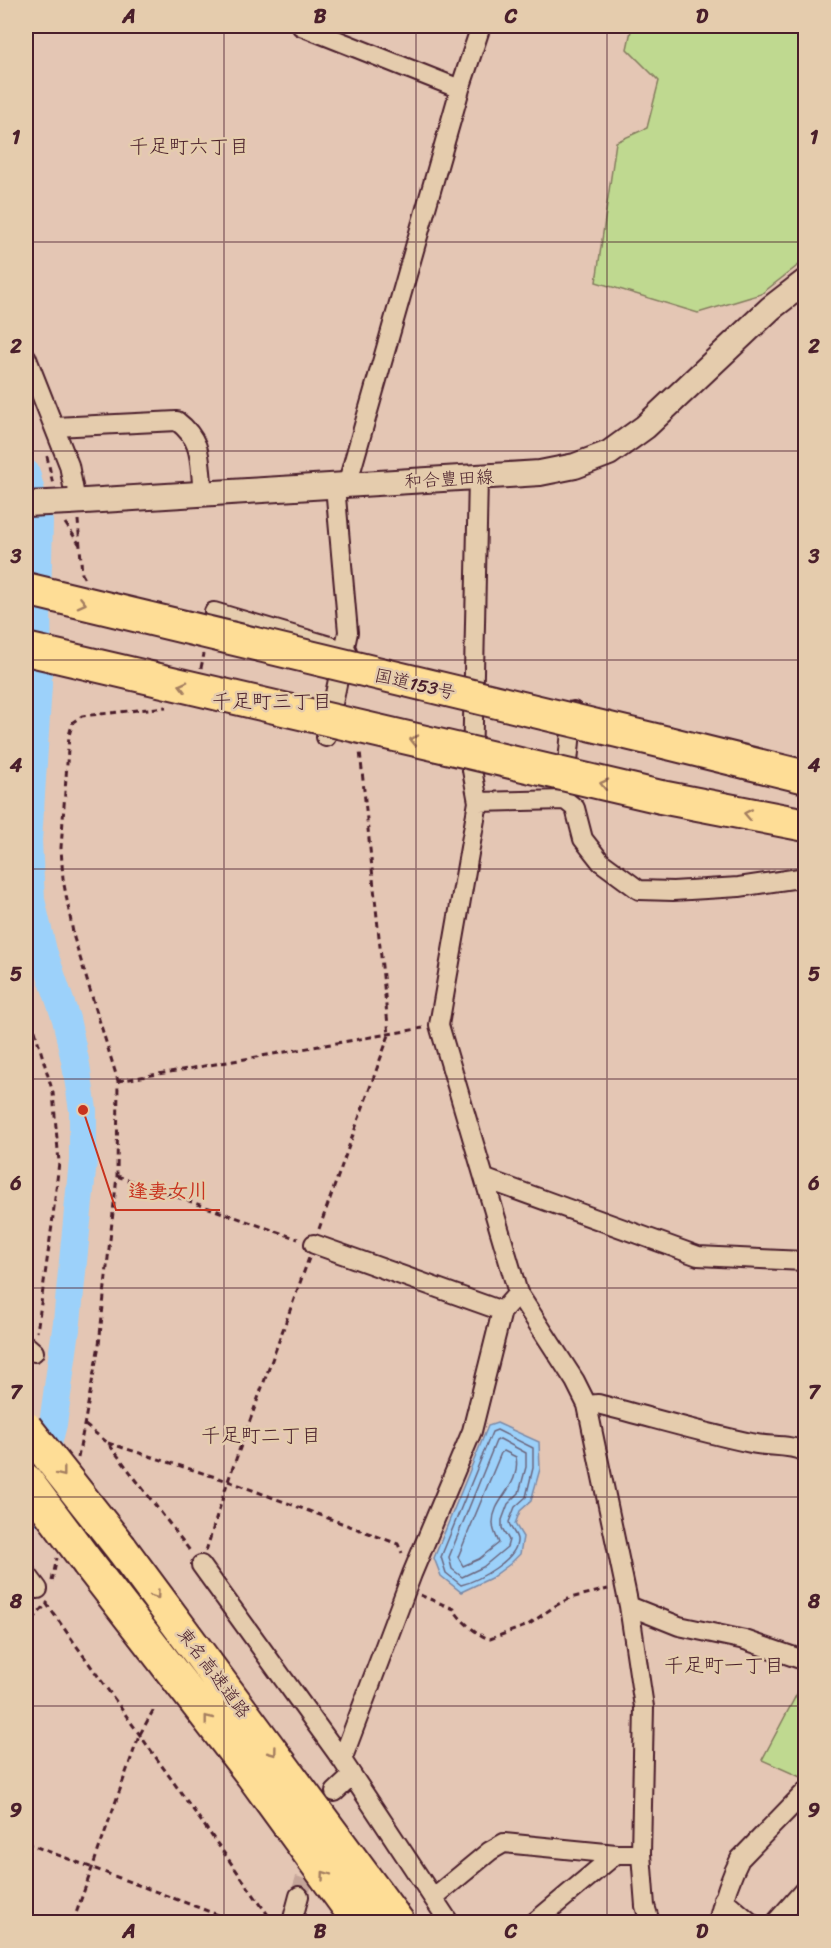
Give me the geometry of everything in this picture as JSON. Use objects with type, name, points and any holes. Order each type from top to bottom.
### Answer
[{"type":"highway","name":"国道153号","points":[[26,589],[806,777]]},
{"type":"highway","points":[[26,649],[661,797],[806,825]]},
{"type":"highway","name":"東名高速道路","points":[[26,1428],[122,1548],[398,1923]]},
{"type":"highway","name":"東名高速道路","points":[[26,1480],[252,1776],[359,1923]]},
{"type":"main road","name":"和合豊田線","points":[[26,504],[540,473],[574,466],[609,453],[645,427],[771,308],[806,281]]},
{"type":"street","points":[[301,26],[460,89]]},
{"type":"street","points":[[326,737],[348,632],[341,485],[481,26]]},
{"type":"street","points":[[26,356],[69,465],[73,502]]},
{"type":"street","points":[[55,427],[177,421],[188,430],[197,444],[203,493]]},
{"type":"street","points":[[478,477],[472,770],[478,802],[439,1025],[518,1293],[576,1382],[587,1405],[629,1606],[644,1707],[641,1854],[645,1906],[650,1923]]},
{"type":"street","points":[[214,612],[344,650],[574,706],[619,722],[806,766]]},
{"type":"street","points":[[565,800],[574,706]]},
{"type":"street","points":[[478,802],[565,800],[575,808],[583,839],[601,862],[639,890],[673,891],[739,887],[806,877]]},
{"type":"street","points":[[486,1179],[698,1256],[804,1261]]},
{"type":"street","points":[[314,1244],[501,1311]]},
{"type":"street","points":[[342,1760],[409,1581],[472,1431],[501,1311],[518,1293]]},
{"type":"street","points":[[587,1405],[598,1404],[733,1439],[806,1452]]},
{"type":"street","points":[[201,1565],[342,1760],[449,1923]]},
{"type":"street","points":[[26,1573],[43,1597]]},
{"type":"street","points":[[629,1606],[679,1626],[745,1640],[806,1661]]},
{"type":"street","points":[[335,1792],[352,1776]]},
{"type":"street","points":[[718,1923],[723,1899],[740,1859],[806,1791]]},
{"type":"street","points":[[433,1898],[490,1851],[504,1843],[616,1854],[641,1854]]},
{"type":"street","points":[[535,1923],[616,1854]]},
{"type":"street","points":[[776,1923],[806,1888]]},
{"type":"street","points":[[291,1923],[299,1896]]},
{"type":"street","points":[[723,1899],[750,1923]]},
{"type":"path","points":[[73,502],[81,574],[86,580]]},
{"type":"path","points":[[201,669],[206,646]]},
{"type":"path","points":[[170,706],[82,716],[73,722],[69,735],[60,848],[63,879],[74,938],[118,1082],[117,1176],[99,1346],[85,1425],[108,1443],[201,1565]]},
{"type":"path","points":[[201,1565],[228,1481],[388,1035],[359,745]]},
{"type":"path","points":[[26,1000],[53,1093],[59,1162],[52,1225],[26,1377]]},
{"type":"path","points":[[118,1082],[439,1025]]},
{"type":"path","points":[[117,1176],[314,1244]]},
{"type":"path","points":[[108,1443],[228,1481],[398,1544],[409,1581],[454,1609],[456,1616],[464,1623],[490,1639],[528,1625],[555,1606],[570,1599],[625,1586]]},
{"type":"path","points":[[26,1628],[43,1597],[273,1923]]},
{"type":"path","points":[[74,1923],[139,1736],[154,1709]]},
{"type":"path","points":[[26,1843],[237,1923]]},
{"type":"green space","points":[[632,26],[805,26],[805,260],[761,294],[698,313],[596,282],[616,142],[647,128],[659,81],[627,49]]},
{"type":"green space","points":[[805,1661],[805,1779],[762,1760],[801,1686]]},
{"type":"water","points":[[497,1423],[539,1442],[540,1469],[531,1501],[520,1511],[515,1524],[523,1537],[520,1554],[491,1578],[461,1592],[441,1576],[434,1558],[488,1426]]},
{"type":"waterway","points":[[26,473],[39,522],[38,685],[28,841],[31,900],[43,951],[66,1019],[83,1110],[83,1161],[67,1322],[53,1424],[26,1517]]},
{"type":"tunnel","points":[[299,1896],[313,1854]]},
{"type":"place","name":"逢妻女川","points":[[83,1110]]},
{"type":"district","name":"千足町六丁目","points":[[189,146]]},
{"type":"district","name":"千足町三丁目","points":[[272,701]]},
{"type":"district","name":"千足町二丁目","points":[[261,1435]]},
{"type":"district","name":"千足町一丁目","points":[[724,1665]]}]
